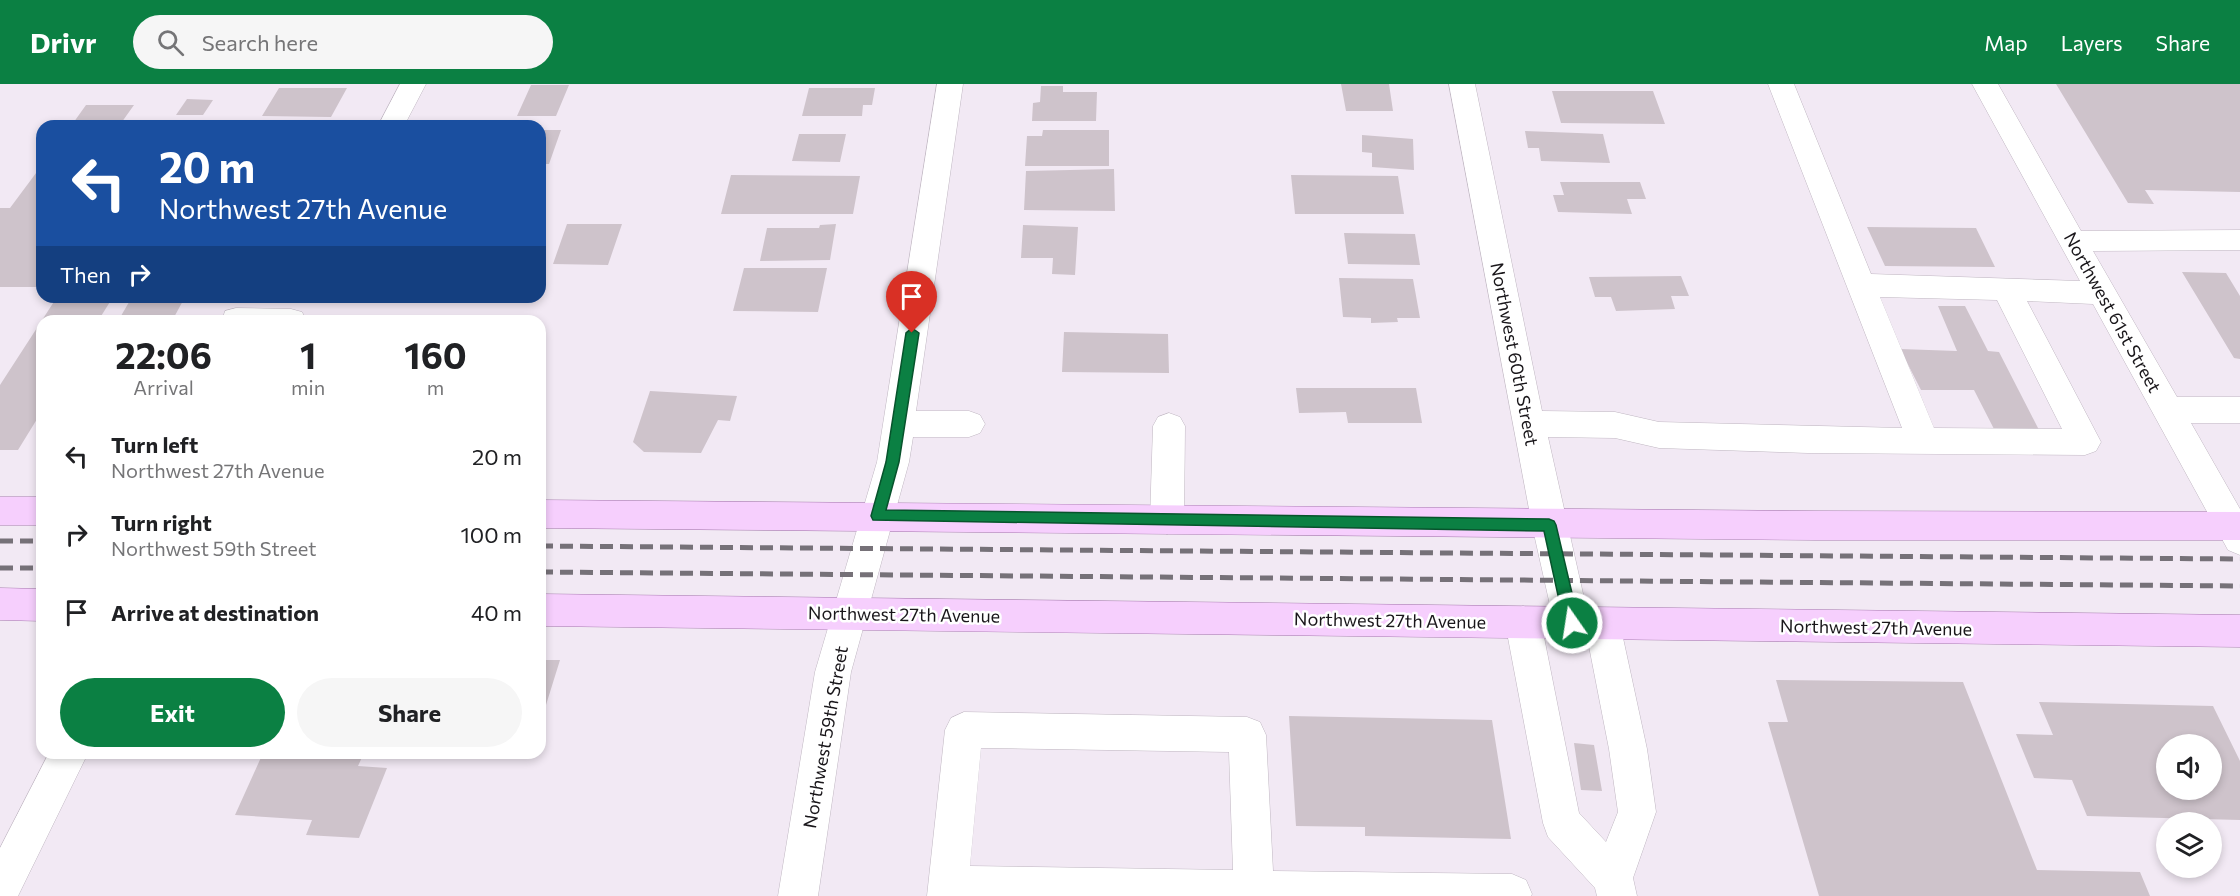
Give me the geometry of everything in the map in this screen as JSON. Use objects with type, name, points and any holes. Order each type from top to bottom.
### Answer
[{"type":"main road","points":[[0,511],[36,511]]},
{"type":"main road","points":[[546,514],[2238,531]]},
{"type":"main road","points":[[0,604],[36,605]]},
{"type":"main road","name":"Northwest 27th Avenue","points":[[546,610],[2240,631]]},
{"type":"street","points":[[395,120],[413,84]]},
{"type":"street","name":"Northwest 59th Street","points":[[798,896],[833,672],[893,462],[950,84]]},
{"type":"street","name":"Northwest 60th Street","points":[[1462,84],[1549,525],[1587,623],[1628,749],[1636,812],[1615,887]]},
{"type":"street","points":[[1781,84],[1923,441]]},
{"type":"street","name":"Northwest 61st Street","points":[[1985,84],[2238,531]]},
{"type":"street","points":[[2073,241],[2240,240]]},
{"type":"street","points":[[1861,285],[2102,292]]},
{"type":"street","points":[[1529,424],[1615,425],[1659,435],[2085,442],[2006,289]]},
{"type":"street","points":[[278,315],[295,313]]},
{"type":"street","points":[[2168,410],[2240,410]]},
{"type":"street","points":[[898,424],[969,424]]},
{"type":"street","points":[[1167,520],[1169,426]]},
{"type":"street","points":[[1523,622],[1562,823],[1615,887]]},
{"type":"street","points":[[1254,889],[1247,735],[964,729],[947,891],[1254,889],[1512,894]]},
{"type":"street","points":[[0,889],[66,759]]},
{"type":"building","points":[[1341,84],[1389,84],[1393,111],[1346,111]]},
{"type":"building","points":[[2056,84],[2240,84],[2240,192],[2145,190],[2154,204],[2128,203]]},
{"type":"building","points":[[531,85],[569,85],[556,116],[517,116]]},
{"type":"building","points":[[1041,86],[1063,86],[1063,92],[1097,92],[1096,121],[1032,121],[1033,103],[1040,102]]},
{"type":"building","points":[[279,88],[347,88],[331,117],[262,116]]},
{"type":"building","points":[[809,88],[875,88],[872,105],[863,105],[862,116],[802,116]]},
{"type":"building","points":[[1552,91],[1653,91],[1665,124],[1561,123]]},
{"type":"building","points":[[187,99],[213,100],[203,115],[176,115]]},
{"type":"building","points":[[86,105],[134,105],[123,120],[75,120]]},
{"type":"building","points":[[546,130],[561,130],[549,164],[546,164]]},
{"type":"building","points":[[1043,130],[1109,130],[1109,166],[1025,166],[1027,136],[1042,136]]},
{"type":"building","points":[[1525,131],[1603,134],[1610,163],[1541,161],[1539,148],[1528,148]]},
{"type":"building","points":[[799,134],[846,134],[840,162],[792,161]]},
{"type":"building","points":[[1362,135],[1413,139],[1414,170],[1372,167],[1372,153],[1362,152]]},
{"type":"building","points":[[1114,169],[1115,211],[1024,210],[1026,171]]},
{"type":"building","points":[[36,173],[36,287],[0,287],[0,208],[10,208]]},
{"type":"building","points":[[731,175],[860,176],[853,214],[721,214]]},
{"type":"building","points":[[1291,175],[1398,176],[1404,214],[1295,214]]},
{"type":"building","points":[[1560,182],[1640,182],[1646,199],[1627,199],[1632,214],[1558,212],[1553,195],[1564,195]]},
{"type":"building","points":[[567,224],[622,224],[608,265],[553,264]]},
{"type":"building","points":[[836,224],[830,260],[760,261],[767,228],[819,228],[820,225]]},
{"type":"building","points":[[1023,225],[1078,227],[1075,275],[1052,274],[1053,258],[1021,258]]},
{"type":"building","points":[[1867,227],[1976,228],[1995,267],[1885,266]]},
{"type":"building","points":[[1344,233],[1415,234],[1420,265],[1348,264]]},
{"type":"building","points":[[744,268],[827,268],[818,312],[733,311]]},
{"type":"building","points":[[2182,272],[2226,273],[2240,296],[2240,359],[2234,358]]},
{"type":"building","points":[[1681,276],[1689,296],[1671,296],[1675,309],[1616,311],[1611,297],[1595,297],[1589,277]]},
{"type":"building","points":[[1339,278],[1413,279],[1420,318],[1397,318],[1398,322],[1371,323],[1371,318],[1343,317]]},
{"type":"building","points":[[53,303],[109,303],[102,315],[45,315]]},
{"type":"building","points":[[128,303],[182,303],[175,315],[122,315]]},
{"type":"building","points":[[1938,306],[1965,306],[1988,351],[1999,352],[2039,430],[1994,429],[1974,390],[1921,390],[1900,349],[1957,351]]},
{"type":"building","points":[[36,329],[36,421],[18,450],[0,450],[0,385]]},
{"type":"building","points":[[1064,332],[1168,334],[1169,373],[1062,372]]},
{"type":"building","points":[[1296,388],[1416,388],[1422,423],[1348,423],[1346,412],[1299,413]]},
{"type":"building","points":[[650,391],[737,396],[730,421],[718,420],[701,453],[644,452],[633,442]]},
{"type":"building","points":[[546,660],[560,660],[546,705]]},
{"type":"building","points":[[1776,680],[1963,682],[2037,870],[2140,872],[2150,896],[1819,896],[1768,722],[1788,722]]},
{"type":"building","points":[[2039,702],[2213,706],[2240,761],[2240,820],[2222,820],[2222,812],[2156,812],[2156,818],[2087,816],[2072,780],[2034,778],[2016,734],[2053,735]]},
{"type":"building","points":[[1289,716],[1492,720],[1511,839],[1365,836],[1365,827],[1296,826]]},
{"type":"building","points":[[1574,743],[1594,745],[1602,791],[1581,790]]},
{"type":"building","points":[[260,759],[361,759],[358,766],[387,768],[359,838],[306,835],[312,820],[235,815]]},
{"type":"railway","points":[[0,541],[36,541]]},
{"type":"railway","points":[[546,546],[2240,559]]},
{"type":"railway","points":[[0,568],[36,568]]},
{"type":"railway","points":[[546,572],[2240,586]]},
{"type":"route","points":[[912,333],[893,462],[878,516],[1549,525],[1572,623]]}]
